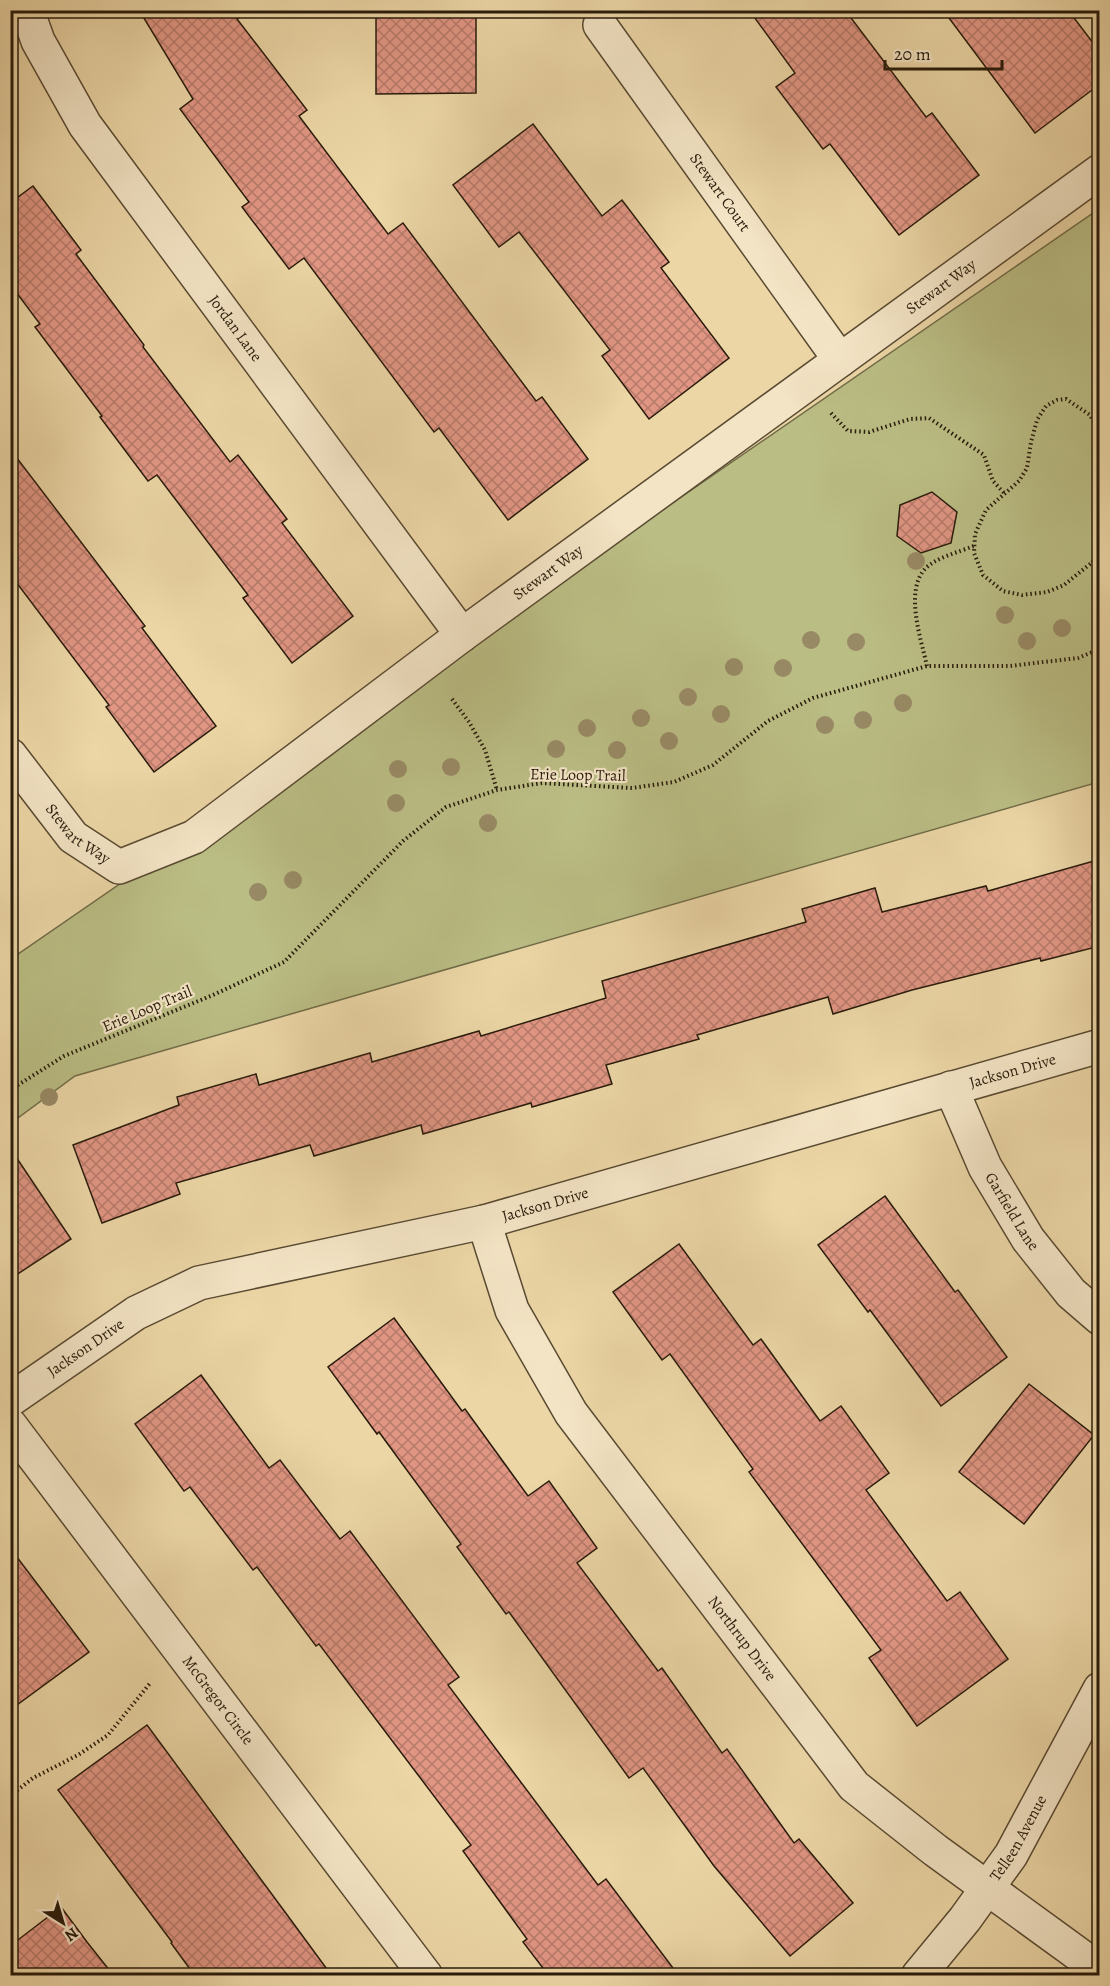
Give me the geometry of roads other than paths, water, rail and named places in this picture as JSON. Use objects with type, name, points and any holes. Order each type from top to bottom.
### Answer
[{"type":"street","name":"Jordan Lane","points":[[27,10],[38,41],[85,125],[462,635]]},
{"type":"street","name":"Stewart Court","points":[[600,26],[840,360]]},
{"type":"street","name":"Stewart Way","points":[[10,755],[73,837],[119,867],[194,837],[462,635],[1100,171]]},
{"type":"street","name":"Jackson Drive","points":[[10,1400],[136,1313],[199,1283],[484,1222],[1100,1046]]},
{"type":"street","name":"Garfield Lane","points":[[951,1088],[985,1167],[1028,1239],[1071,1293],[1100,1318]]},
{"type":"street","name":"Northrup Drive","points":[[484,1222],[512,1310],[571,1413],[854,1786],[935,1850],[1100,1970]]},
{"type":"street","name":"McGregor Circle","points":[[10,1425],[426,1976]]},
{"type":"street","name":"Telleen Avenue","points":[[918,1976],[950,1938],[1011,1855],[1100,1689]]}]
